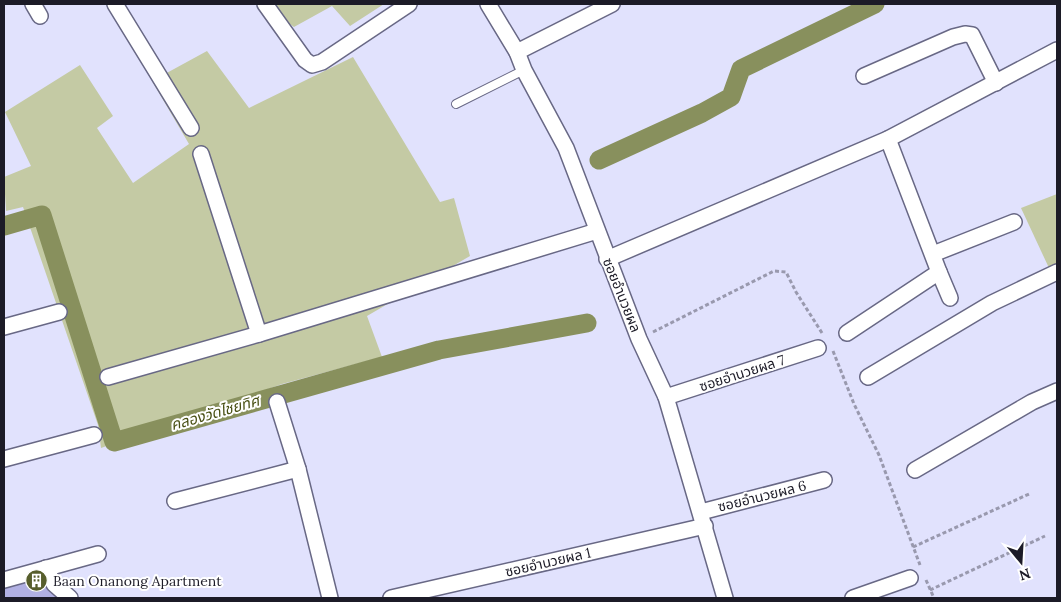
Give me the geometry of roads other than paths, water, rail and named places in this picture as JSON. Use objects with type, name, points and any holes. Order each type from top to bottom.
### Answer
[{"type":"street","points":[[115,4],[191,128]]},
{"type":"street","points":[[266,4],[305,60],[312,65],[322,62],[409,4]]},
{"type":"street","name":"ซอยอำนวยผล","points":[[488,4],[517,52],[524,70],[566,148],[640,340],[666,397],[726,598]]},
{"type":"street","points":[[517,52],[612,4]]},
{"type":"street","points":[[864,76],[953,37],[965,34],[972,35],[996,83]]},
{"type":"street","points":[[608,259],[888,139],[1057,50]]},
{"type":"street","points":[[888,139],[950,298]]},
{"type":"street","points":[[201,154],[259,334]]},
{"type":"street","points":[[933,254],[1014,222]]},
{"type":"street","points":[[108,377],[259,334],[597,231]]},
{"type":"street","points":[[847,333],[939,272]]},
{"type":"street","points":[[868,377],[992,303],[1057,272]]},
{"type":"street","points":[[4,328],[59,312]]},
{"type":"street","name":"ซอยอำนวยผล 7","points":[[666,397],[824,344]]},
{"type":"street","points":[[915,470],[1032,402],[1057,391]]},
{"type":"street","points":[[276,402],[298,469],[330,598]]},
{"type":"street","points":[[4,460],[94,435]]},
{"type":"street","points":[[175,501],[298,469]]},
{"type":"street","name":"ซอยอำนวยผล 6","points":[[703,519],[824,480]]},
{"type":"street","name":"ซอยอำนวยผล 1","points":[[391,598],[703,519]]},
{"type":"street","points":[[4,580],[98,554]]},
{"type":"street","points":[[46,568],[54,584],[70,598]]},
{"type":"street","points":[[852,598],[919,575]]},
{"type":"lane","points":[[456,104],[524,70]]},
{"type":"waterway","points":[[599,160],[702,113],[731,97],[741,69],[875,4]]},
{"type":"waterway","name":"คลองวัดไชยทิศ","points":[[4,226],[42,215],[114,442],[439,350],[587,323]]},
{"type":"place","name":"Baan Onanong Apartment","points":[[37,581]]}]
